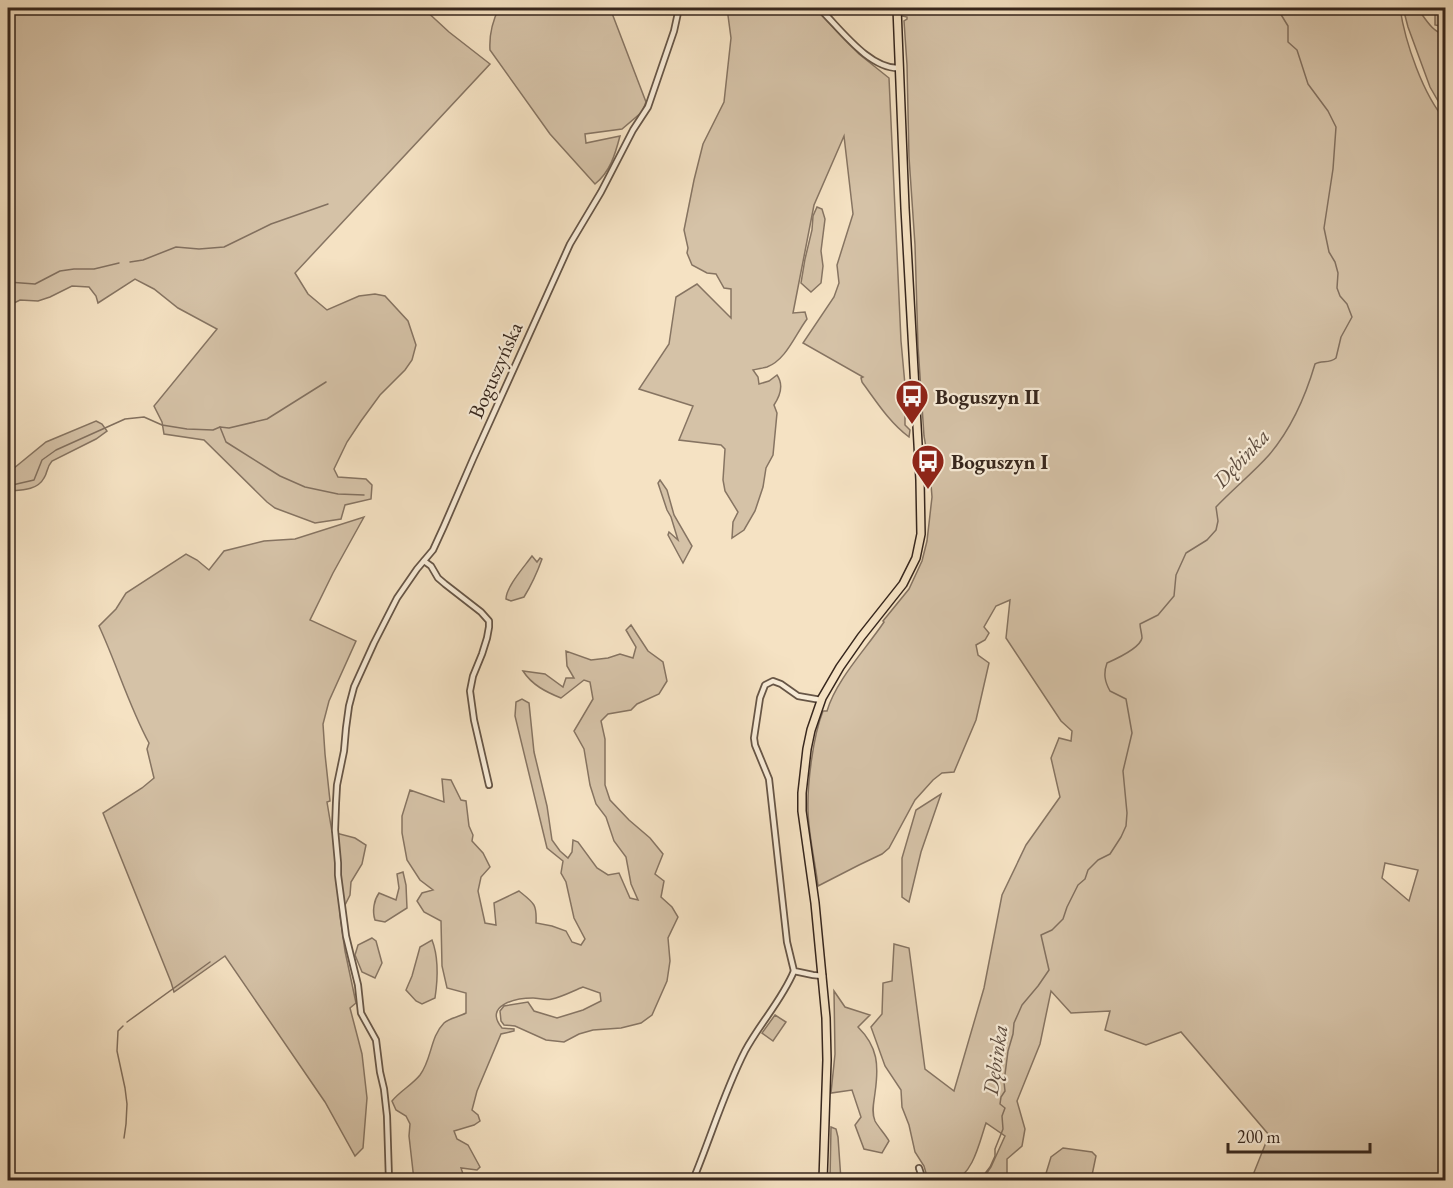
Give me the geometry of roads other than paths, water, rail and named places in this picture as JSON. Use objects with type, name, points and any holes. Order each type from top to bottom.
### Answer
[{"type":"highway","points":[[823,1180],[826,1018],[815,903],[802,811],[802,793],[811,730],[821,700],[840,667],[903,584],[916,558],[921,534],[897,8]]},
{"type":"street","name":"Boguszyńska","points":[[389,1180],[387,1116],[376,1040],[361,1012],[358,985],[346,936],[338,875],[335,830],[337,785],[354,687],[397,598],[433,550],[570,244],[600,195],[633,130],[648,107],[674,31],[679,8]]},
{"type":"street","points":[[819,8],[868,57],[886,67],[900,68]]},
{"type":"street","points":[[424,561],[431,566],[438,578],[489,621],[470,691],[474,720],[489,785]]},
{"type":"street","points":[[693,1180],[708,1144],[720,1105],[744,1053],[788,985],[794,971],[787,942],[769,779],[755,745],[754,732],[760,698],[768,682],[773,681],[798,696],[821,700]]},
{"type":"street","points":[[794,971],[823,976]]},
{"type":"street","points":[[919,1168],[923,1180]]},
{"type":"waterway","name":"Dębinka","points":[[980,1180],[995,1156],[995,1149],[1003,1129],[1002,1116],[1005,1108],[1000,1104],[1005,1091],[1008,1051],[1014,1023],[1022,1005],[1049,970],[1041,935],[1052,930],[1063,919],[1078,885],[1085,879],[1088,870],[1098,860],[1110,854],[1126,826],[1123,771],[1132,733],[1126,699],[1110,691],[1107,684],[1105,674],[1107,663],[1137,646],[1142,638],[1140,624],[1158,615],[1174,596],[1176,575],[1186,553],[1207,540],[1216,530],[1218,521],[1216,507],[1263,462],[1277,445],[1297,412],[1315,364],[1336,358],[1341,337],[1352,317],[1337,288],[1338,273],[1329,252],[1324,228],[1333,169],[1336,127],[1328,111],[1308,84],[1297,50],[1288,42],[1288,26],[1277,8]]},
{"type":"waterway","points":[[130,262],[143,260],[176,247],[199,249],[224,247],[271,224],[328,204]]},
{"type":"waterway","points":[[8,282],[35,284],[60,271],[94,269],[119,263]]},
{"type":"waterway","points":[[8,486],[34,480],[42,460],[56,450],[125,419],[144,417],[162,425],[187,429],[229,428],[267,419],[326,382]]},
{"type":"waterway","points":[[220,427],[226,442],[280,476],[305,487],[338,494],[364,495]]},
{"type":"waterway","points":[[127,1022],[210,962]]},
{"type":"waterway","points":[[123,1026],[118,1031],[117,1051],[127,1104],[124,1138]]},
{"type":"place","name":"Boguszyn II","points":[[912,425]]},
{"type":"place","name":"Boguszyn I","points":[[928,490]]}]
